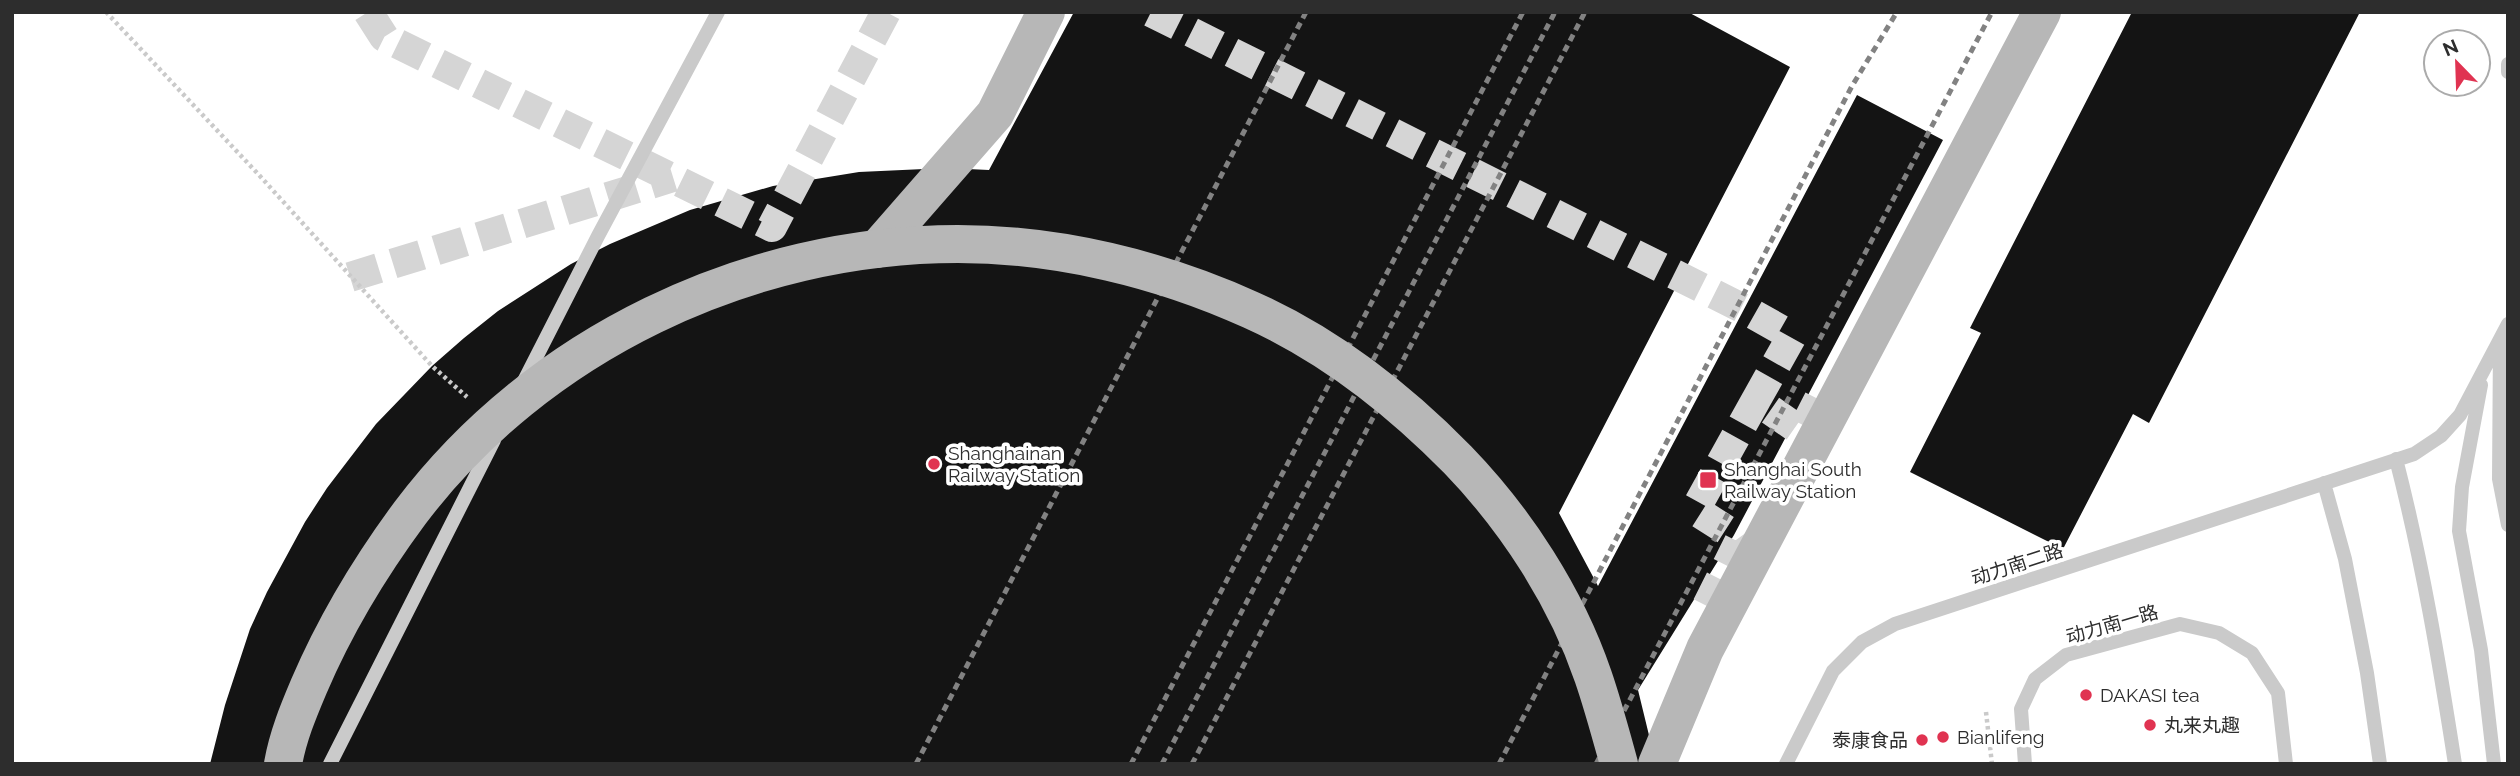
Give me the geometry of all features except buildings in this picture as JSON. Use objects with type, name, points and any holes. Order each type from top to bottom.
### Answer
[{"type":"main road","points":[[877,249],[995,114],[1046,12]]},
{"type":"main road","points":[[1657,764],[1705,649],[2042,12]]},
{"type":"main road","points":[[283,764],[287,738],[321,657],[373,562],[437,477],[495,420],[558,370],[625,328],[697,295],[780,267],[877,249],[958,244],[1026,248],[1101,260],[1195,287],[1254,311],[1306,340],[1356,372],[1406,411],[1460,462],[1504,515],[1561,602],[1592,673],[1619,764]]},
{"type":"lane","points":[[330,764],[598,236],[718,12]]},
{"type":"lane","points":[[2508,64],[2508,72]]},
{"type":"lane","name":"动力南二路","points":[[1786,764],[1833,671],[1862,642],[1895,624],[2414,454],[2441,436],[2460,415],[2508,324]]},
{"type":"lane","points":[[2500,339],[2499,479],[2508,526]]},
{"type":"lane","points":[[2484,370],[2462,487],[2459,531],[2481,650],[2494,764]]},
{"type":"lane","points":[[2396,459],[2417,537],[2455,764]]},
{"type":"lane","points":[[2324,483],[2345,559],[2367,673],[2380,764]]},
{"type":"lane","name":"动力南一路","points":[[2025,764],[2021,709],[2035,679],[2066,655],[2180,624],[2219,633],[2252,653],[2278,693],[2286,764]]},
{"type":"path","points":[[106,12],[432,366],[495,420]]},
{"type":"path","points":[[1986,712],[1992,764]]},
{"type":"tunnel","points":[[368,12],[384,37],[772,227],[886,12]]},
{"type":"tunnel","points":[[1151,12],[1744,309],[1792,336],[1756,400]]},
{"type":"tunnel","points":[[350,277],[673,177]]},
{"type":"tunnel","points":[[1707,606],[1739,542],[1734,535],[1695,510],[1756,400],[1802,432],[1819,399]]},
{"type":"railway","points":[[916,764],[1306,12]]},
{"type":"railway","points":[[1131,764],[1523,12]]},
{"type":"railway","points":[[1162,764],[1555,12]]},
{"type":"railway","points":[[1192,764],[1585,12]]},
{"type":"railway","points":[[1499,764],[1852,86],[1897,12]]},
{"type":"railway","points":[[1596,764],[1992,12]]},
{"type":"place","name":"Shanghainan Railway Station","points":[[934,464]]},
{"type":"place","name":"Shanghai South Railway Station","points":[[1708,480]]},
{"type":"place","name":"DAKASI tea","points":[[2086,695]]},
{"type":"place","name":"丸来丸趣","points":[[2150,725]]},
{"type":"place","name":"Bianlifeng","points":[[1943,737]]},
{"type":"place","name":"泰康食品","points":[[1922,740]]}]
